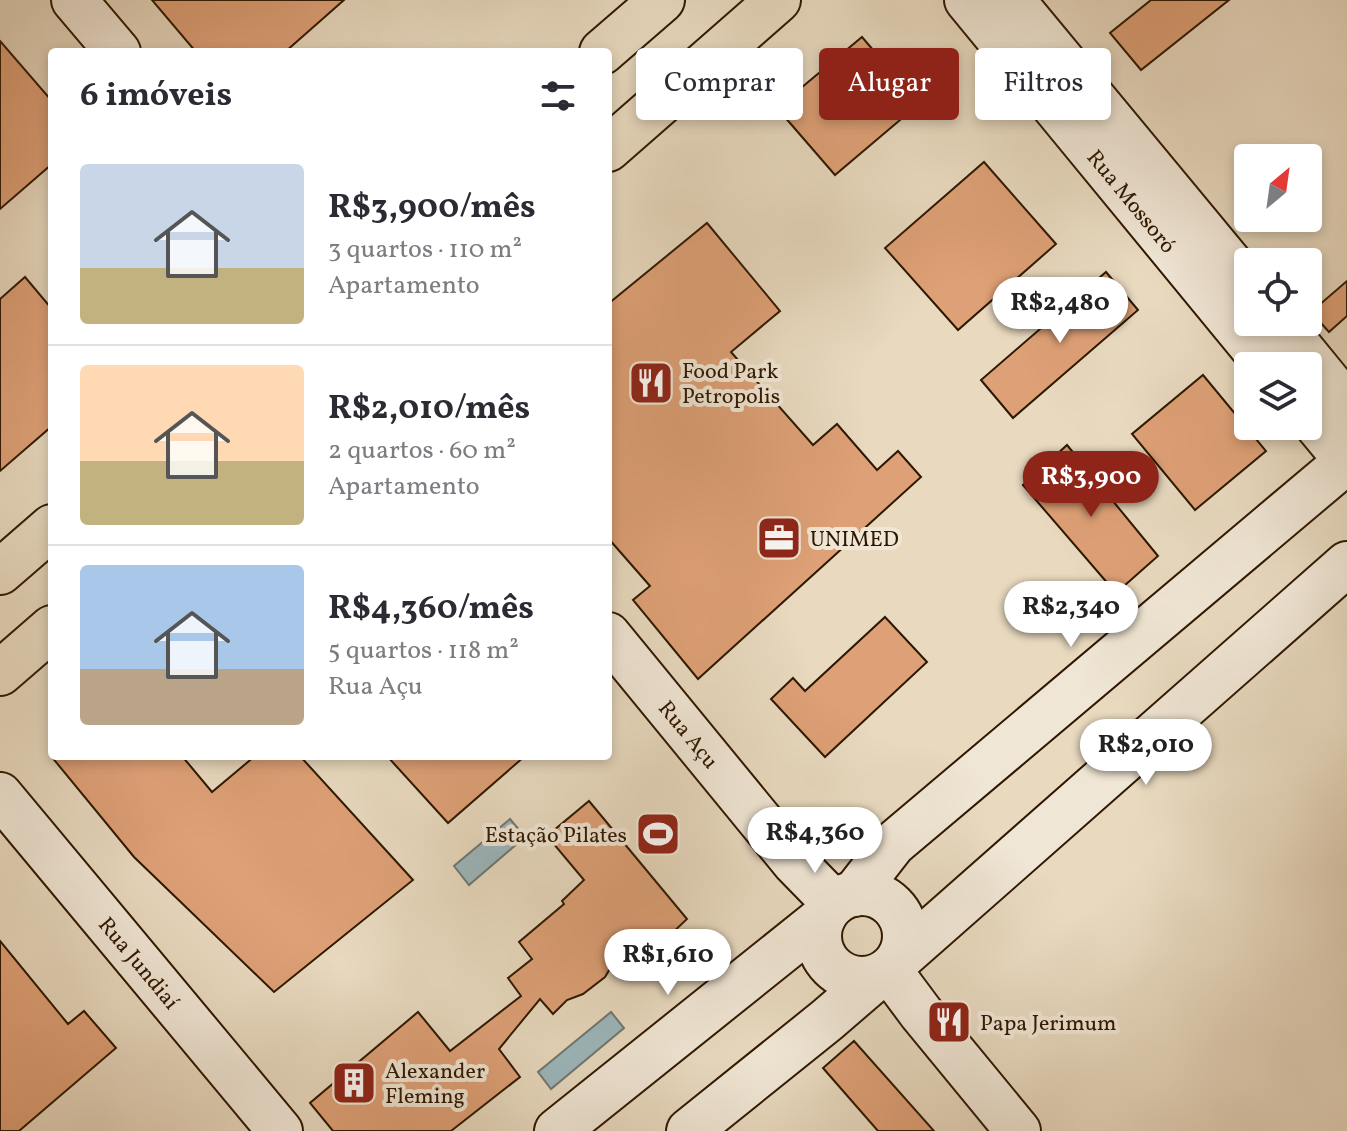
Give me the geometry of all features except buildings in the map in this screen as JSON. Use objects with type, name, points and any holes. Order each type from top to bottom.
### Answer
[{"type":"main road","points":[[607,48],[662,0]]},
{"type":"main road","points":[[612,137],[778,0]]},
{"type":"main road","points":[[0,572],[48,530]]},
{"type":"main road","points":[[0,673],[48,631]]},
{"type":"street","points":[[74,0],[115,48]]},
{"type":"street","name":"Rua Mossoró","points":[[967,0],[1256,352]]},
{"type":"street","name":"Rua Mossoró","points":[[1012,0],[1234,268]]},
{"type":"street","points":[[1290,336],[1347,405]]},
{"type":"street","points":[[557,1131],[837,905],[869,893],[894,906],[906,932],[904,946],[888,969],[862,979],[836,970],[826,959],[820,946],[819,931],[837,905],[893,844],[1347,461],[1322,431]]},
{"type":"street","points":[[689,1131],[888,969],[1347,564]]},
{"type":"street","name":"Rua Açu","points":[[612,640],[795,863],[837,905]]},
{"type":"street","name":"Rua Jundiaí","points":[[0,795],[280,1131]]},
{"type":"street","points":[[888,969],[1018,1131]]},
{"type":"water","points":[[510,819],[525,837],[469,885],[454,866]]},
{"type":"water","points":[[611,1012],[624,1028],[551,1089],[538,1072]]},
{"type":"place","name":"Food Park Petropolis","points":[[651,383]]},
{"type":"place","name":"UNIMED","points":[[779,538]]},
{"type":"place","name":"Estação Pilates","points":[[658,834]]},
{"type":"place","name":"Papa Jerimum","points":[[949,1022]]},
{"type":"place","name":"Alexander Fleming","points":[[354,1083]]}]
